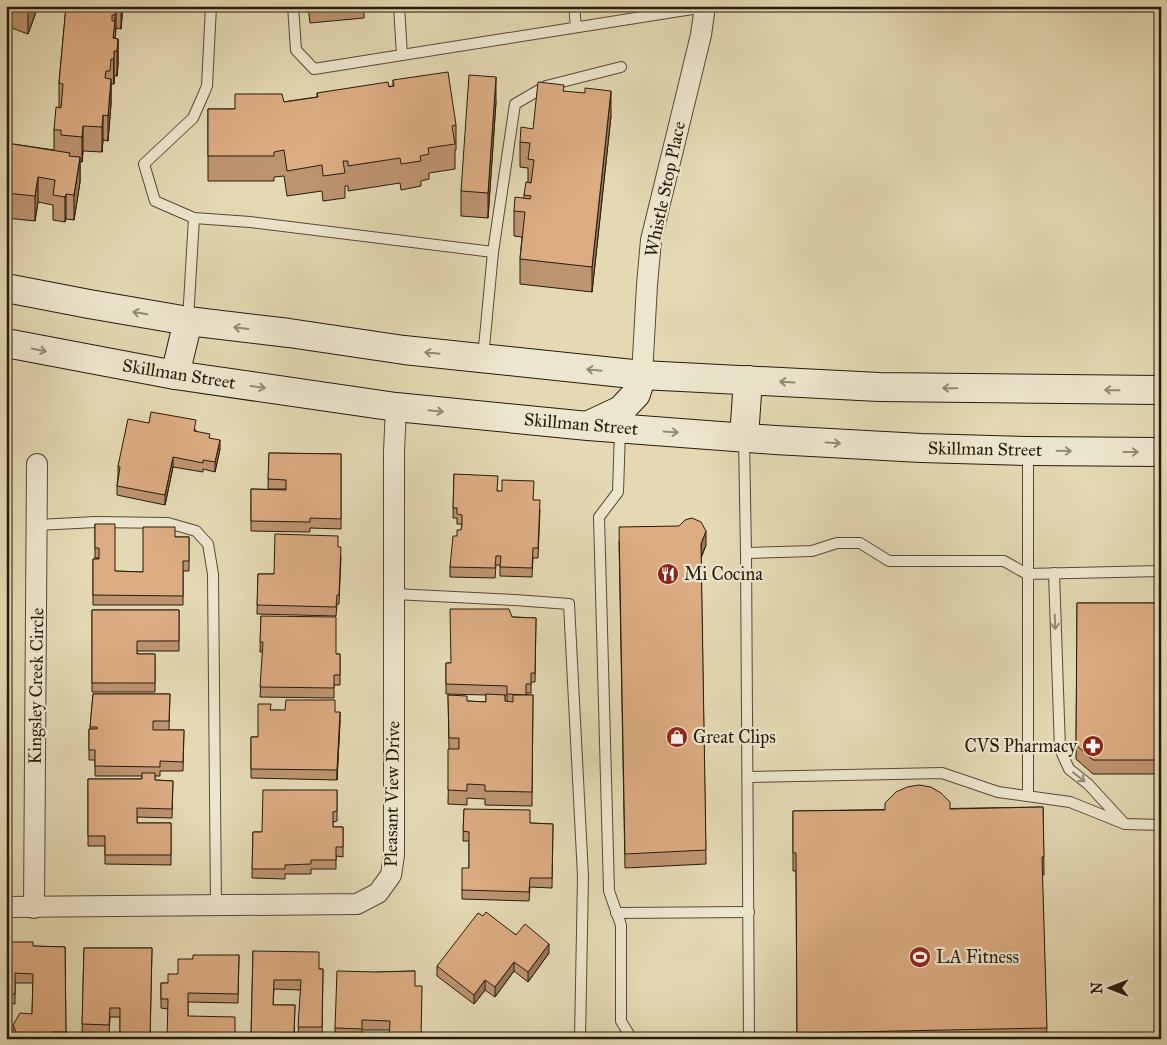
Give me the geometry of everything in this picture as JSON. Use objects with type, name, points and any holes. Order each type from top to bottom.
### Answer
[{"type":"main road","points":[[6,288],[188,321],[289,333],[404,350],[642,375],[880,388],[1161,390]]},
{"type":"main road","points":[[175,374],[188,321]]},
{"type":"main road","name":"Skillman Street","points":[[6,343],[175,374],[396,407],[588,426],[921,448],[1161,452]]},
{"type":"main road","points":[[588,426],[621,410],[636,394],[642,375]]},
{"type":"main road","points":[[744,437],[748,380]]},
{"type":"street","name":"Whistle Stop Place","points":[[642,375],[651,240],[701,35],[705,6]]},
{"type":"street","name":"Pleasant View Drive","points":[[6,907],[357,904],[378,893],[390,875],[394,855],[394,452],[396,407]]},
{"type":"street","name":"Kingsley Creek Circle","points":[[34,908],[37,464]]},
{"type":"lane","points":[[211,6],[207,86],[193,118],[144,164],[155,201],[194,218],[250,222],[492,252]]},
{"type":"lane","points":[[293,6],[296,50],[314,69],[705,6]]},
{"type":"lane","points":[[400,6],[402,55]]},
{"type":"lane","points":[[574,6],[576,27]]},
{"type":"lane","points":[[483,358],[492,252],[515,104],[546,86],[621,67]]},
{"type":"lane","points":[[188,321],[194,218]]},
{"type":"lane","points":[[620,428],[618,492],[599,517],[609,891],[620,925],[621,1021],[634,1039]]},
{"type":"lane","points":[[744,437],[749,1039]]},
{"type":"lane","points":[[1028,450],[1028,796]]},
{"type":"lane","points":[[37,525],[96,522],[168,523],[196,531],[208,544],[213,574],[216,905]]},
{"type":"lane","points":[[746,553],[812,551],[836,543],[860,542],[888,561],[1004,561],[1027,574],[1161,571]]},
{"type":"lane","points":[[1054,573],[1060,749],[1069,769],[1088,784],[1125,824]]},
{"type":"lane","points":[[394,594],[568,604],[583,876],[580,1039]]},
{"type":"lane","points":[[748,777],[942,773],[998,792],[1070,802],[1125,824],[1161,825]]},
{"type":"lane","points":[[616,913],[748,912]]},
{"type":"building","points":[[66,6],[116,6],[115,15],[112,15],[112,21],[115,21],[113,38],[118,39],[117,51],[114,51],[114,59],[111,59],[110,71],[106,71],[105,78],[111,79],[108,116],[103,115],[102,127],[83,126],[82,137],[61,135],[61,130],[54,130],[56,107],[61,108],[63,84],[59,83]]},
{"type":"building","points":[[309,6],[341,6],[310,9]]},
{"type":"building","points":[[448,72],[456,125],[452,126],[455,144],[428,148],[429,154],[420,156],[421,161],[401,164],[400,158],[348,166],[348,161],[343,161],[345,173],[323,176],[322,165],[287,171],[284,150],[274,152],[274,156],[208,156],[208,109],[235,109],[235,94],[282,94],[284,102],[318,97],[317,93],[388,82],[389,87],[394,86],[393,80]]},
{"type":"building","points":[[469,75],[496,77],[488,193],[461,191]]},
{"type":"building","points":[[538,82],[564,85],[563,91],[585,93],[585,88],[611,91],[592,267],[520,259],[525,212],[514,211],[515,197],[530,199],[531,196],[524,195],[526,182],[531,183],[534,160],[528,159],[530,143],[520,142],[521,127],[533,129]]},
{"type":"building","points":[[6,143],[70,153],[69,156],[80,157],[74,195],[66,194],[65,197],[53,195],[55,180],[38,177],[35,196],[6,193]]},
{"type":"building","points":[[151,412],[196,420],[194,431],[210,434],[209,438],[220,440],[215,462],[203,460],[203,463],[173,457],[165,495],[117,486],[120,467],[118,466],[128,419],[149,423]]},
{"type":"building","points":[[269,453],[341,454],[341,519],[310,518],[310,522],[251,521],[251,489],[286,490],[286,480],[268,479]]},
{"type":"building","points":[[454,474],[498,476],[497,491],[502,491],[502,480],[534,481],[533,500],[540,500],[538,548],[533,548],[532,568],[500,567],[501,556],[496,556],[495,568],[450,567],[453,536],[457,536],[457,530],[461,530],[462,525],[462,515],[457,514],[457,508],[453,508]]},
{"type":"building","points":[[692,518],[701,522],[706,531],[701,544],[706,850],[625,854],[619,527],[679,526],[685,520]]},
{"type":"building","points":[[95,524],[115,524],[115,571],[143,572],[143,527],[175,527],[175,537],[189,537],[189,561],[183,561],[183,596],[93,595],[93,559],[99,559],[99,548],[95,548]]},
{"type":"building","points":[[275,534],[338,536],[338,547],[341,547],[339,595],[337,595],[336,607],[257,605],[258,574],[274,574]]},
{"type":"building","name":"CVS Pharmacy","points":[[1077,603],[1161,603],[1161,760],[1093,760],[1076,745]]},
{"type":"building","points":[[450,609],[509,609],[512,617],[536,618],[535,673],[531,673],[531,684],[526,684],[526,695],[507,694],[507,686],[446,684],[446,663],[451,663]]},
{"type":"building","points":[[92,610],[179,610],[179,641],[137,641],[137,654],[155,654],[155,683],[92,683]]},
{"type":"building","points":[[261,616],[336,617],[336,654],[340,654],[340,675],[334,675],[334,688],[260,687],[263,642],[260,642]]},
{"type":"building","points":[[93,694],[170,694],[169,721],[153,721],[153,730],[184,730],[183,762],[160,761],[160,767],[95,766],[95,750],[89,750],[89,729],[97,729],[97,727],[90,727]]},
{"type":"building","points":[[486,694],[505,695],[505,701],[513,702],[513,695],[533,695],[532,792],[485,791],[485,785],[467,784],[467,791],[448,790],[448,749],[459,749],[459,738],[449,738],[448,695],[467,696],[467,701],[486,702]]},
{"type":"building","points":[[286,700],[335,700],[335,712],[340,712],[337,770],[251,769],[251,737],[258,737],[258,704],[271,704],[270,710],[285,710]]},
{"type":"building","points":[[142,773],[155,773],[155,780],[173,781],[172,809],[137,808],[137,823],[171,823],[171,855],[105,855],[105,836],[88,836],[88,779],[142,779]]},
{"type":"building","name":"LA Fitness","points":[[919,785],[931,787],[941,793],[950,802],[950,809],[1043,807],[1044,857],[1042,857],[1047,1028],[797,1033],[796,853],[793,853],[793,811],[885,810],[885,803],[896,792],[907,787]]},
{"type":"building","points":[[263,790],[337,790],[337,811],[333,812],[333,827],[343,827],[343,847],[336,847],[336,860],[311,860],[311,864],[285,865],[285,869],[252,869],[253,832],[262,832]]},
{"type":"building","points":[[464,809],[530,810],[530,823],[553,824],[552,878],[530,878],[529,892],[462,890],[462,868],[469,868],[469,832],[463,831]]},
{"type":"building","points":[[486,912],[516,935],[525,924],[549,944],[528,972],[514,962],[495,987],[485,980],[474,995],[437,966],[478,913],[483,916]]},
{"type":"building","points":[[10,942],[33,942],[33,946],[65,947],[66,1032],[53,1032],[53,1037],[41,1037],[41,1033],[37,1033],[36,1038],[19,1038],[13,1025],[20,1013],[32,1014],[33,974],[15,973],[15,994],[6,994],[6,952],[10,950]]},
{"type":"building","points":[[84,948],[152,948],[150,1038],[120,1037],[120,1008],[110,1008],[109,1025],[82,1024]]},
{"type":"building","points":[[253,951],[319,952],[319,969],[323,969],[322,1027],[298,1027],[301,980],[274,980],[273,1005],[295,1005],[294,1033],[279,1033],[279,1039],[251,1038]]},
{"type":"building","points":[[193,955],[239,955],[238,994],[188,993],[188,1016],[235,1017],[235,1039],[167,1039],[168,999],[161,999],[161,983],[168,983],[168,974],[178,974],[178,959],[193,959]]},
{"type":"building","points":[[337,971],[415,971],[415,986],[422,986],[421,1039],[389,1039],[390,1021],[362,1020],[362,1029],[335,1028]]},
{"type":"place","name":"Mi Cocina","points":[[668,574]]},
{"type":"place","name":"Great Clips","points":[[677,737]]},
{"type":"place","name":"CVS Pharmacy","points":[[1093,746]]},
{"type":"place","name":"LA Fitness","points":[[920,957]]}]
